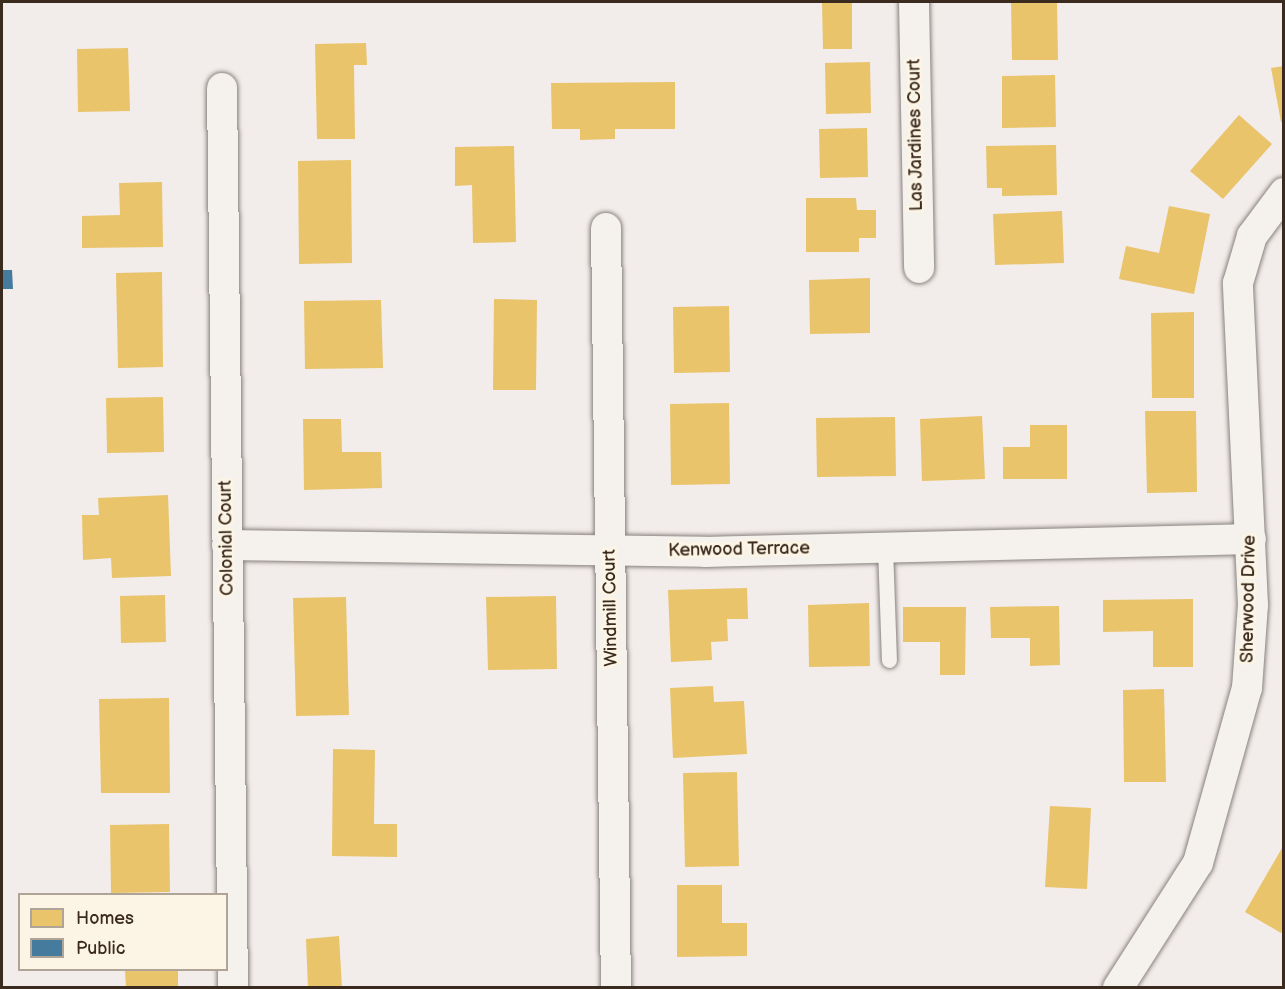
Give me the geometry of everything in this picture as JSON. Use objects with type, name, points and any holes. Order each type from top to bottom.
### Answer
[{"type":"street","name":"Las Jardines Court","points":[[914,2],[919,268]]},
{"type":"street","name":"Colonial Court","points":[[222,87],[233,987]]},
{"type":"street","name":"Sherwood Drive","points":[[1118,987],[1198,863],[1247,688],[1251,539],[1238,282],[1252,236],[1284,193]]},
{"type":"street","name":"Windmill Court","points":[[606,228],[616,987]]},
{"type":"street","name":"Kenwood Terrace","points":[[227,545],[610,550],[1251,539]]},
{"type":"lane","points":[[885,547],[889,660]]},
{"type":"building: Homes","points":[[822,2],[852,2],[852,49],[823,49]]},
{"type":"building: Homes","points":[[1011,2],[1057,2],[1058,60],[1012,60]]},
{"type":"building: Homes","points":[[366,43],[367,65],[354,65],[355,139],[317,139],[315,44]]},
{"type":"building: Homes","points":[[128,48],[130,111],[78,112],[77,49]]},
{"type":"building: Homes","points":[[870,62],[871,113],[826,114],[825,63]]},
{"type":"building: Homes","points":[[1284,66],[1284,121],[1281,122],[1271,68]]},
{"type":"building: Homes","points":[[1055,75],[1056,127],[1002,128],[1002,76]]},
{"type":"building: Homes","points":[[675,82],[675,129],[615,129],[615,139],[580,140],[580,129],[552,129],[551,83]]},
{"type":"building: Homes","points":[[1239,115],[1272,144],[1223,199],[1190,171]]},
{"type":"building: Homes","points":[[867,128],[868,177],[820,178],[819,129]]},
{"type":"building: Homes","points":[[1056,145],[1057,195],[1002,196],[1002,188],[987,188],[986,146]]},
{"type":"building: Homes","points":[[514,146],[516,242],[473,243],[472,185],[455,186],[455,147]]},
{"type":"building: Homes","points":[[351,160],[352,263],[299,264],[298,161]]},
{"type":"building: Homes","points":[[162,182],[163,247],[82,248],[82,216],[120,215],[119,183]]},
{"type":"building: Homes","points":[[806,198],[856,198],[857,210],[876,210],[876,238],[859,238],[859,252],[806,252]]},
{"type":"building: Homes","points":[[1169,206],[1210,214],[1194,294],[1119,279],[1126,246],[1159,253]]},
{"type":"building: Homes","points":[[1062,211],[1064,263],[995,265],[993,214]]},
{"type":"building: Homes","points":[[162,272],[163,367],[118,368],[116,273]]},
{"type":"building: Homes","points":[[870,278],[870,333],[810,334],[809,280]]},
{"type":"building: Homes","points":[[494,299],[537,300],[536,390],[493,390]]},
{"type":"building: Homes","points":[[381,300],[383,368],[305,369],[304,301]]},
{"type":"building: Homes","points":[[729,306],[730,372],[674,373],[673,307]]},
{"type":"building: Homes","points":[[1194,312],[1194,398],[1152,398],[1151,313]]},
{"type":"building: Homes","points":[[163,397],[164,452],[107,453],[106,398]]},
{"type":"building: Homes","points":[[729,403],[730,484],[671,485],[670,404]]},
{"type":"building: Homes","points":[[1145,411],[1196,411],[1197,492],[1147,493]]},
{"type":"building: Homes","points":[[982,416],[985,479],[922,481],[920,419]]},
{"type":"building: Homes","points":[[895,417],[896,476],[817,477],[816,418]]},
{"type":"building: Homes","points":[[303,419],[341,419],[342,452],[381,452],[382,488],[304,490]]},
{"type":"building: Homes","points":[[1030,425],[1067,425],[1067,479],[1003,479],[1003,447],[1030,447]]},
{"type":"building: Homes","points":[[168,495],[171,576],[112,578],[111,558],[83,560],[82,515],[99,515],[98,498]]},
{"type":"building: Homes","points":[[747,588],[748,619],[727,619],[728,641],[711,642],[712,660],[671,662],[668,590]]},
{"type":"building: Homes","points":[[165,595],[166,642],[121,643],[120,596]]},
{"type":"building: Homes","points":[[556,596],[557,669],[488,670],[486,597]]},
{"type":"building: Homes","points":[[346,597],[349,715],[296,716],[293,598]]},
{"type":"building: Homes","points":[[1193,599],[1193,667],[1153,667],[1153,631],[1103,632],[1103,600]]},
{"type":"building: Homes","points":[[869,603],[870,666],[809,667],[808,605]]},
{"type":"building: Homes","points":[[1059,606],[1060,665],[1030,666],[1030,638],[991,638],[990,607]]},
{"type":"building: Homes","points":[[903,607],[966,607],[965,675],[940,675],[940,642],[903,642]]},
{"type":"building: Homes","points":[[713,686],[714,702],[744,701],[747,754],[673,758],[670,688]]},
{"type":"building: Homes","points":[[1164,689],[1166,782],[1124,782],[1123,690]]},
{"type":"building: Homes","points":[[169,698],[170,793],[101,793],[99,699]]},
{"type":"building: Homes","points":[[333,749],[375,750],[374,824],[397,824],[397,857],[332,856]]},
{"type":"building: Homes","points":[[737,772],[739,866],[685,867],[683,773]]},
{"type":"building: Homes","points":[[1050,806],[1091,808],[1087,889],[1045,887]]},
{"type":"building: Homes","points":[[169,824],[170,892],[111,893],[110,825]]},
{"type":"building: Homes","points":[[1282,848],[1284,927],[1281,933],[1245,912]]},
{"type":"building: Homes","points":[[677,885],[722,885],[722,923],[747,923],[747,956],[677,957]]},
{"type":"building: Homes","points":[[339,936],[342,988],[308,988],[306,939]]},
{"type":"building: Homes","points":[[125,971],[178,971],[178,988],[126,988]]},
{"type":"building: Public","points":[[2,270],[12,270],[13,289],[2,289]]}]
